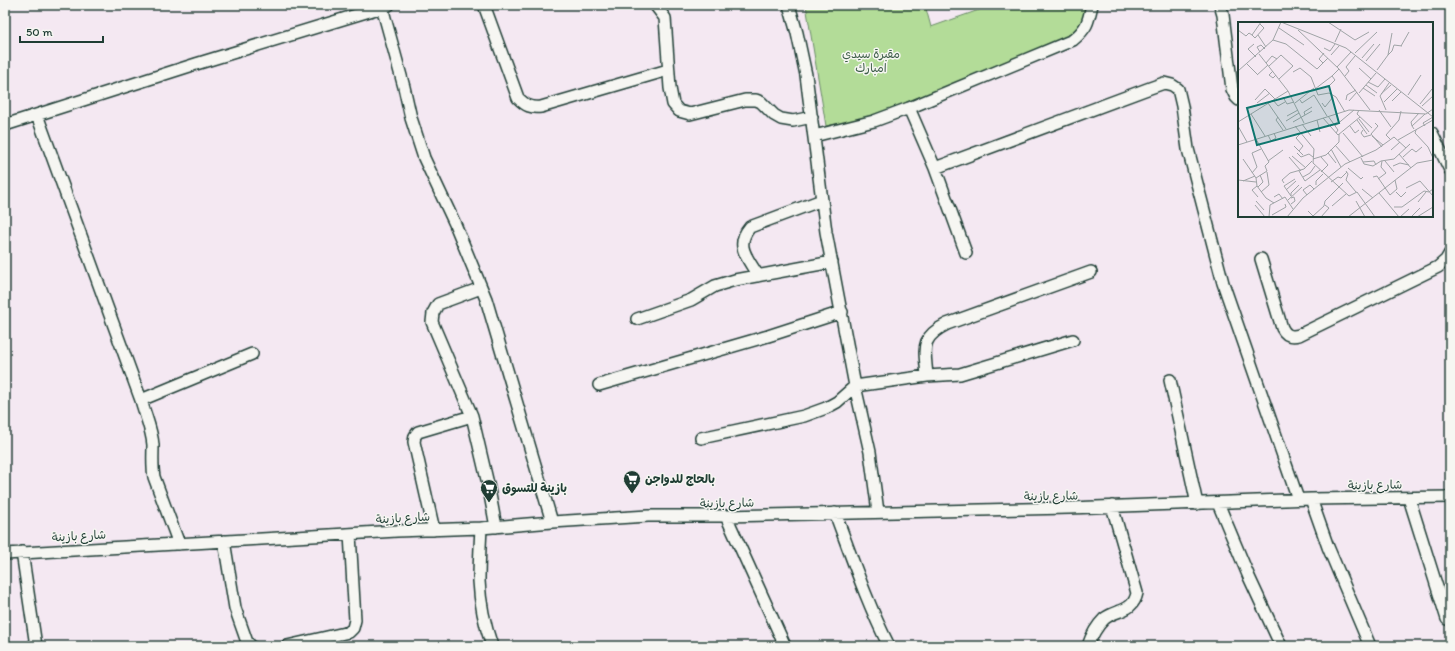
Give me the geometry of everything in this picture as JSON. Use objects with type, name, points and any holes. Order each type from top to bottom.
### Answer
[{"type":"street","points":[[484,5],[518,98],[531,108],[668,70]]},
{"type":"street","points":[[655,5],[664,18],[670,88],[673,104],[679,111],[690,114],[746,100],[756,100],[761,102],[774,115],[781,119],[793,121],[812,117]]},
{"type":"street","points":[[789,5],[800,46],[812,117],[822,200],[832,262],[855,386],[870,452],[878,512]]},
{"type":"street","points":[[814,136],[874,121],[1073,40],[1083,31],[1087,24],[1092,5]]},
{"type":"street","points":[[1220,5],[1223,15],[1232,89],[1238,99]]},
{"type":"street","points":[[5,125],[196,64],[386,6],[411,118],[424,158],[486,299],[552,522]]},
{"type":"street","points":[[935,168],[1150,88],[1164,84],[1172,85],[1178,89],[1188,149],[1223,283],[1298,499]]},
{"type":"street","points":[[909,108],[935,168],[966,253]]},
{"type":"street","points":[[37,115],[141,400],[151,433],[154,477],[179,544]]},
{"type":"street","points":[[1433,135],[1450,170]]},
{"type":"street","points":[[758,276],[742,248],[744,234],[750,227],[822,200]]},
{"type":"street","points":[[1261,259],[1282,328],[1287,335],[1292,337],[1299,335],[1438,267],[1446,260],[1450,253]]},
{"type":"street","points":[[637,319],[691,300],[714,286],[735,280],[832,262]]},
{"type":"street","points":[[927,376],[925,346],[928,337],[936,330],[1091,272]]},
{"type":"street","points":[[481,288],[438,304],[433,313],[432,322],[472,416],[487,476],[496,527]]},
{"type":"street","points":[[599,386],[768,336],[842,312]]},
{"type":"street","points":[[701,438],[804,416],[826,408],[837,402],[855,386],[927,376],[960,374],[1073,340]]},
{"type":"street","points":[[141,400],[252,354]]},
{"type":"street","points":[[1170,380],[1197,504]]},
{"type":"street","points":[[434,530],[414,442],[415,436],[418,432],[472,416]]},
{"type":"street","name":"شارع بازينة","points":[[5,554],[481,528],[648,516],[726,516],[1061,509],[1298,499],[1450,497]]},
{"type":"street","points":[[1409,498],[1447,619]]},
{"type":"street","points":[[1311,499],[1328,547],[1370,646]]},
{"type":"street","points":[[1218,503],[1249,577],[1282,646]]},
{"type":"street","points":[[1088,646],[1091,636],[1105,619],[1129,607],[1135,601],[1137,593],[1112,506]]},
{"type":"street","points":[[835,514],[872,612],[889,646]]},
{"type":"street","points":[[726,516],[785,646]]},
{"type":"street","points":[[481,528],[479,580],[480,595],[492,646]]},
{"type":"street","points":[[287,646],[349,632],[353,628],[355,620],[350,534]]},
{"type":"street","points":[[224,541],[235,608],[245,637],[251,646]]},
{"type":"street","points":[[22,552],[36,646]]},
{"type":"green space","name":"مقبرة سيدي امبارك","points":[[806,5],[925,5],[931,27],[993,5],[1093,5],[1081,32],[1039,50],[1011,59],[999,68],[982,76],[860,120],[826,126]]},
{"type":"place","name":"بالحاج للدواجن","points":[[632,494]]},
{"type":"place","name":"بازينة للتسوق","points":[[489,503]]}]
